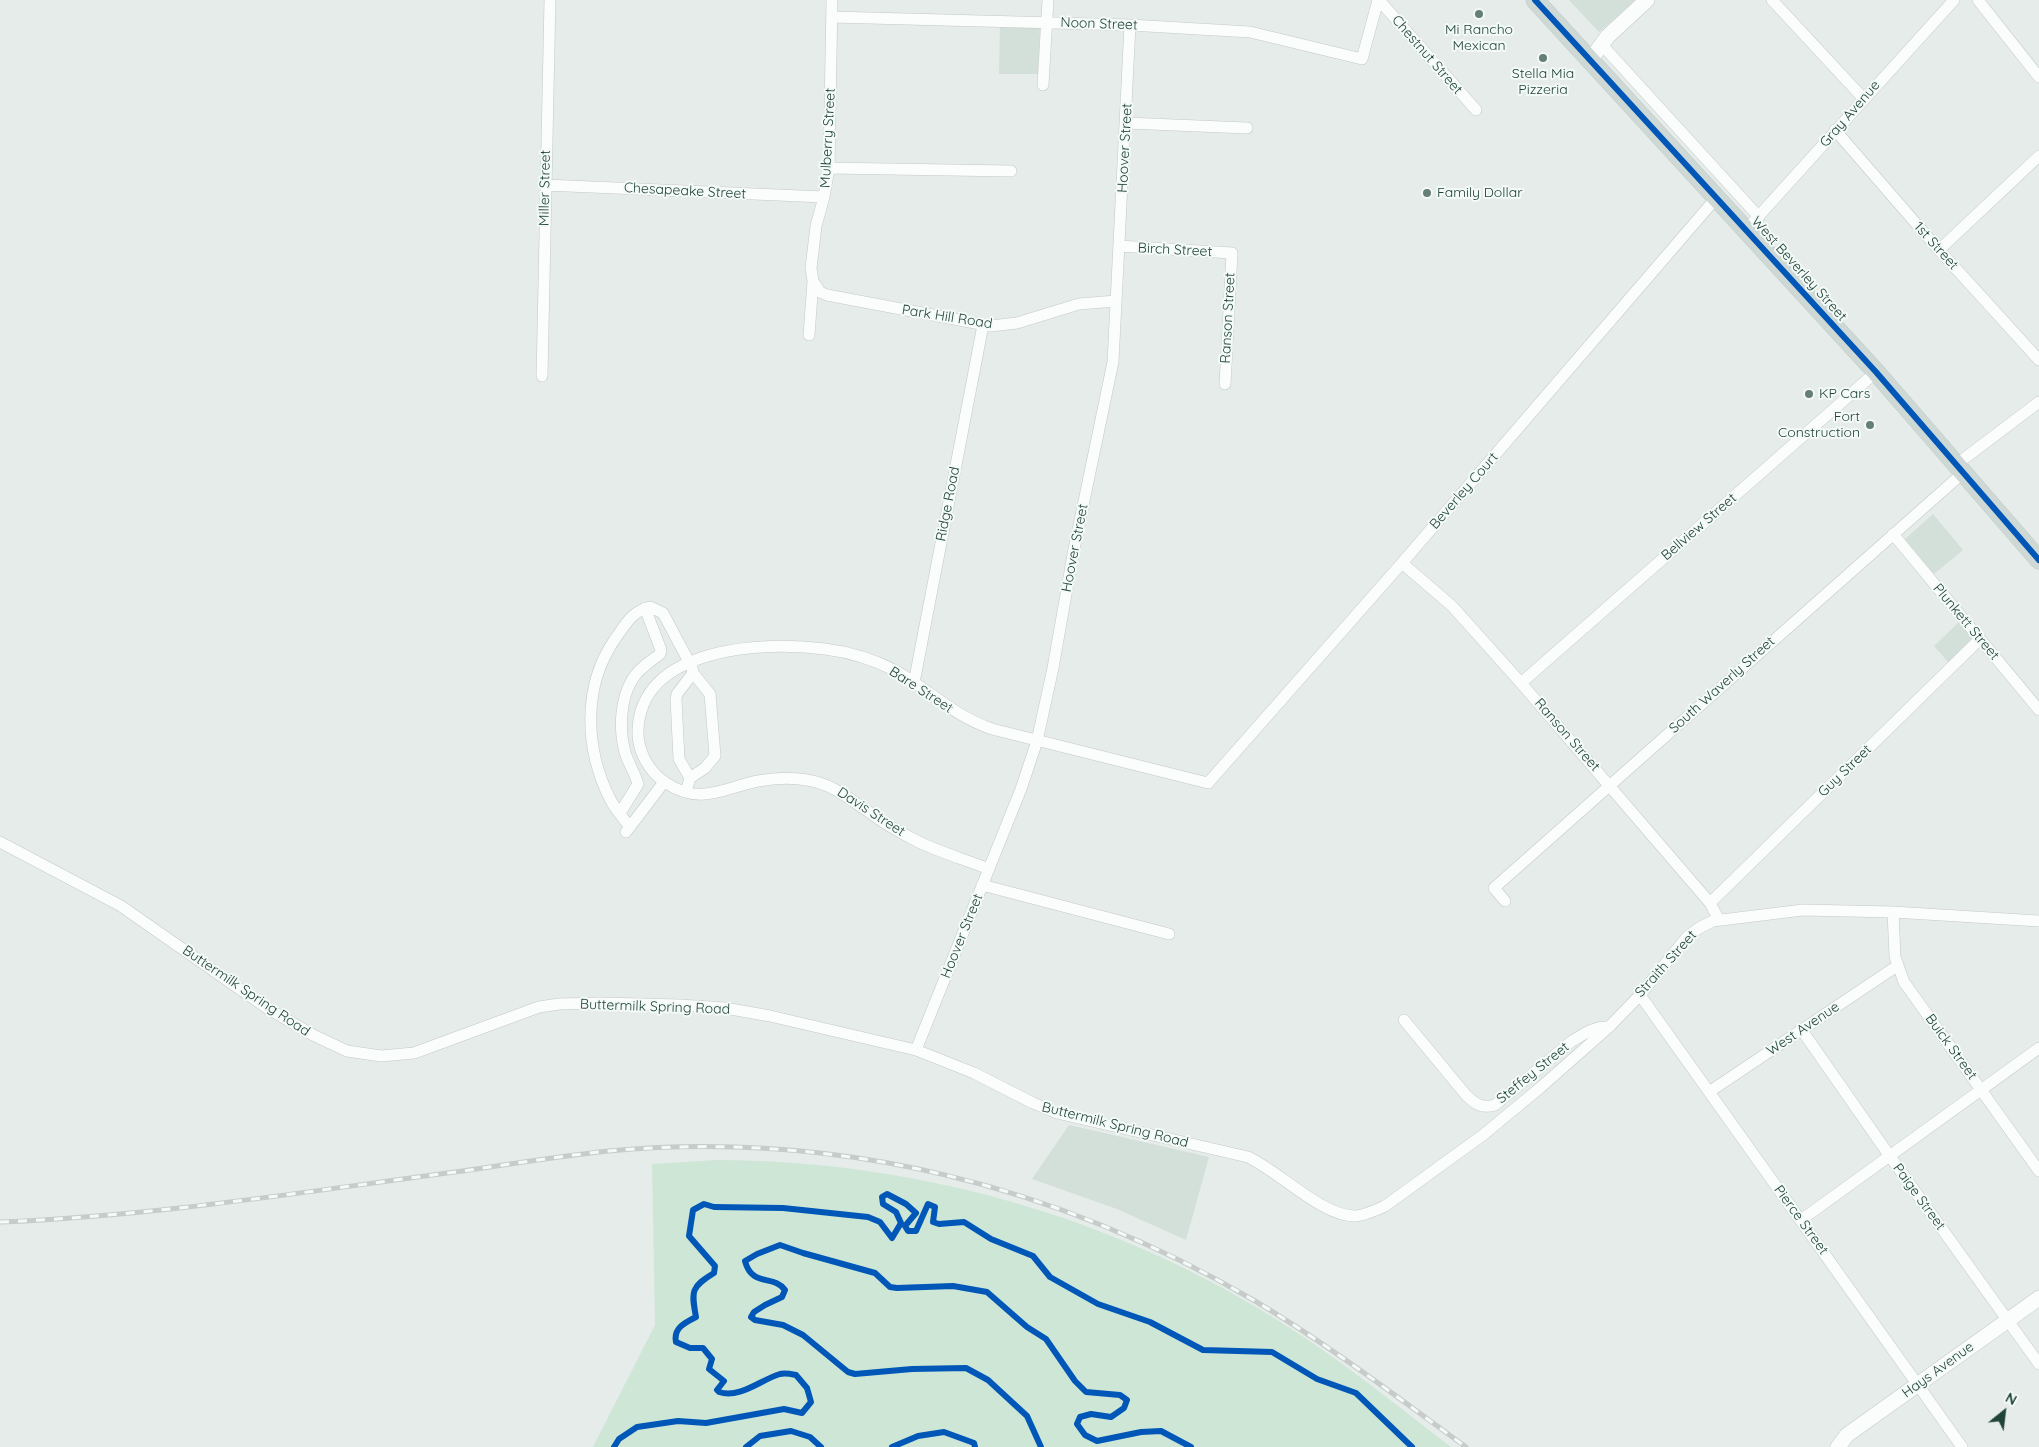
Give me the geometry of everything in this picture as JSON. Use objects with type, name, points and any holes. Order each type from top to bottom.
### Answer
[{"type":"main road","name":"West Beverley Street","points":[[1535,0],[1717,197],[1753,223],[1876,372],[2039,560]]},
{"type":"street","name":"Miller Street","points":[[542,376],[550,0]]},
{"type":"street","name":"Mulberry Street","points":[[809,335],[813,281],[811,268],[816,226],[824,198],[829,168],[832,0]]},
{"type":"street","points":[[1043,85],[1048,0]]},
{"type":"street","name":"Noon Street","points":[[832,17],[1047,22],[1250,32],[1362,59],[1378,0]]},
{"type":"street","name":"Chestnut Street","points":[[1378,0],[1476,110]]},
{"type":"street","points":[[1591,60],[1608,36],[1646,0]]},
{"type":"street","points":[[1772,0],[1863,98]]},
{"type":"street","name":"Gray Avenue","points":[[1753,223],[1863,98],[1954,0]]},
{"type":"street","points":[[1978,0],[2039,77]]},
{"type":"street","name":"Hoover Street","points":[[916,1050],[1021,789],[1037,741],[1080,517],[1111,374],[1115,345],[1130,25]]},
{"type":"street","name":"West Beverley Street","points":[[1602,45],[1753,223]]},
{"type":"street","points":[[1126,124],[1247,128]]},
{"type":"street","name":"1st Street","points":[[1835,130],[1939,250],[2039,360]]},
{"type":"street","points":[[1939,250],[2039,156]]},
{"type":"street","points":[[829,168],[1011,171]]},
{"type":"street","name":"Chesapeake Street","points":[[545,185],[824,198]]},
{"type":"street","name":"Beverley Court","points":[[1208,783],[1402,563],[1717,197]]},
{"type":"street","name":"Birch Street","points":[[1119,246],[1232,253]]},
{"type":"street","name":"Ranson Street","points":[[1225,384],[1232,253]]},
{"type":"street","name":"Park Hill Road","points":[[813,281],[820,292],[833,297],[983,325],[1014,324],[1068,306],[1116,301]]},
{"type":"street","name":"Ridge Road","points":[[914,682],[983,325]]},
{"type":"street","name":"Bellview Street","points":[[1521,683],[1876,372]]},
{"type":"street","name":"South Waverly Street","points":[[1505,901],[1494,888],[1893,534],[1960,468],[2039,402]]},
{"type":"street","name":"Plunkett Street","points":[[1893,534],[2039,710]]},
{"type":"street","name":"Ranson Street","points":[[1402,563],[1452,606],[1521,683],[1710,902],[1719,920]]},
{"type":"street","points":[[620,813],[638,784],[623,740],[621,718],[624,702],[631,680],[660,654],[661,650],[645,608]]},
{"type":"street","points":[[664,782],[628,830],[611,800],[597,768],[590,729],[591,700],[600,667],[613,642],[633,614],[645,608],[657,609],[663,613],[691,666],[710,694],[715,756],[705,768],[690,778],[686,792]]},
{"type":"street","name":"Guy Street","points":[[1710,902],[1980,639]]},
{"type":"street","name":"Bare Street","points":[[664,782],[650,768],[640,749],[638,732],[641,711],[649,693],[656,684],[674,669],[745,650],[782,647],[825,649],[870,660],[896,671],[914,682],[948,708],[992,729],[1208,783]]},
{"type":"street","points":[[690,778],[679,759],[676,699],[691,666]]},
{"type":"street","name":"Davis Street","points":[[664,782],[686,792],[712,794],[769,779],[806,780],[823,783],[840,791],[869,813],[917,841],[989,869]]},
{"type":"street","name":"Buttermilk Spring Road","points":[[0,842],[121,906],[267,1008],[313,1036],[358,1054],[381,1056],[414,1053],[539,1008],[559,1004],[680,1005],[734,1010],[770,1016],[916,1050],[974,1073],[1051,1111],[1248,1158],[1272,1170],[1327,1209],[1350,1216],[1367,1213]]},
{"type":"street","points":[[982,885],[1169,934]]},
{"type":"street","name":"Straith Street","points":[[1367,1213],[1393,1201],[1483,1135],[1542,1087],[1609,1027],[1640,995],[1687,937],[1704,925],[1719,920],[1803,910],[1893,912],[2039,921]]},
{"type":"street","name":"Buick Street","points":[[1893,912],[1897,966],[1904,982],[2039,1171]]},
{"type":"street","name":"West Avenue","points":[[1709,1092],[1897,966]]},
{"type":"street","name":"Pierce Street","points":[[1640,995],[1962,1447]]},
{"type":"street","name":"Steffey Street","points":[[1404,1020],[1466,1095],[1478,1105],[1484,1107],[1495,1105],[1578,1037],[1598,1027],[1609,1027]]},
{"type":"street","name":"Paige Street","points":[[1802,1029],[1889,1156],[2039,1364]]},
{"type":"street","points":[[1801,1220],[2039,1048]]},
{"type":"street","name":"Hays Avenue","points":[[1839,1446],[1845,1437],[2039,1298]]},
{"type":"shaded area","points":[[1569,0],[1636,0],[1599,32]]},
{"type":"shaded area","points":[[1000,27],[1040,28],[1038,74],[999,74]]},
{"type":"shaded area","points":[[1933,514],[1963,550],[1934,574],[1905,539]]},
{"type":"shaded area","points":[[1959,622],[1974,639],[1949,663],[1934,646]]},
{"type":"shaded area","points":[[1069,1125],[1209,1157],[1186,1240],[1117,1209],[1032,1179]]},
{"type":"green space","points":[[717,1160],[796,1163],[874,1172],[951,1186],[1026,1206],[1100,1231],[1172,1262],[1241,1298],[1308,1340],[1380,1392],[1451,1447],[593,1447],[655,1325],[652,1164]]},
{"type":"railway","points":[[0,1222],[58,1219],[174,1208],[609,1151],[694,1147],[779,1149],[862,1159],[944,1175],[1024,1197],[1103,1226],[1180,1260],[1255,1301],[1309,1335],[1466,1447]]},
{"type":"cycle path","points":[[1535,0],[1876,372],[2039,560]]},
{"type":"cycle path","points":[[614,1447],[619,1439],[637,1427],[678,1421],[706,1423],[784,1409],[802,1413],[811,1402],[807,1388],[796,1375],[790,1374],[780,1374],[735,1393],[719,1392],[717,1390],[724,1381],[709,1369],[712,1359],[703,1348],[690,1348],[676,1342],[678,1329],[684,1323],[696,1317],[693,1301],[694,1290],[701,1282],[714,1273],[715,1266],[689,1236],[693,1210],[704,1204],[714,1207],[783,1208],[868,1217],[880,1222],[892,1238],[901,1223],[896,1212],[883,1204],[882,1197],[887,1194],[906,1204],[916,1213],[905,1226],[908,1231],[916,1231],[928,1204],[935,1207],[933,1222],[939,1224],[964,1222],[991,1239],[1033,1256],[1050,1277],[1098,1304],[1150,1322],[1203,1350],[1272,1352],[1317,1379],[1356,1393],[1412,1447]]},
{"type":"cycle path","points":[[1041,1447],[1027,1416],[988,1380],[966,1368],[912,1369],[855,1374],[848,1372],[803,1335],[783,1325],[755,1320],[751,1317],[754,1312],[782,1297],[785,1290],[780,1285],[753,1275],[745,1261],[780,1245],[875,1273],[890,1287],[953,1286],[987,1292],[1027,1327],[1046,1339],[1075,1381],[1086,1392],[1120,1395],[1127,1400],[1124,1408],[1111,1417],[1091,1414],[1080,1417],[1077,1424],[1085,1435],[1097,1441],[1141,1432],[1161,1431],[1191,1447]]},
{"type":"cycle path","points":[[746,1447],[760,1436],[791,1431],[810,1437],[821,1447]]},
{"type":"cycle path","points":[[892,1447],[918,1436],[944,1432],[974,1443],[975,1447]]},
{"type":"place","name":"Mi Rancho Mexican","points":[[1479,14]]},
{"type":"place","name":"Stella Mia Pizzeria","points":[[1543,58]]},
{"type":"place","name":"Family Dollar","points":[[1427,193]]},
{"type":"place","name":"KP Cars","points":[[1809,394]]},
{"type":"place","name":"Fort Construction","points":[[1870,425]]}]
